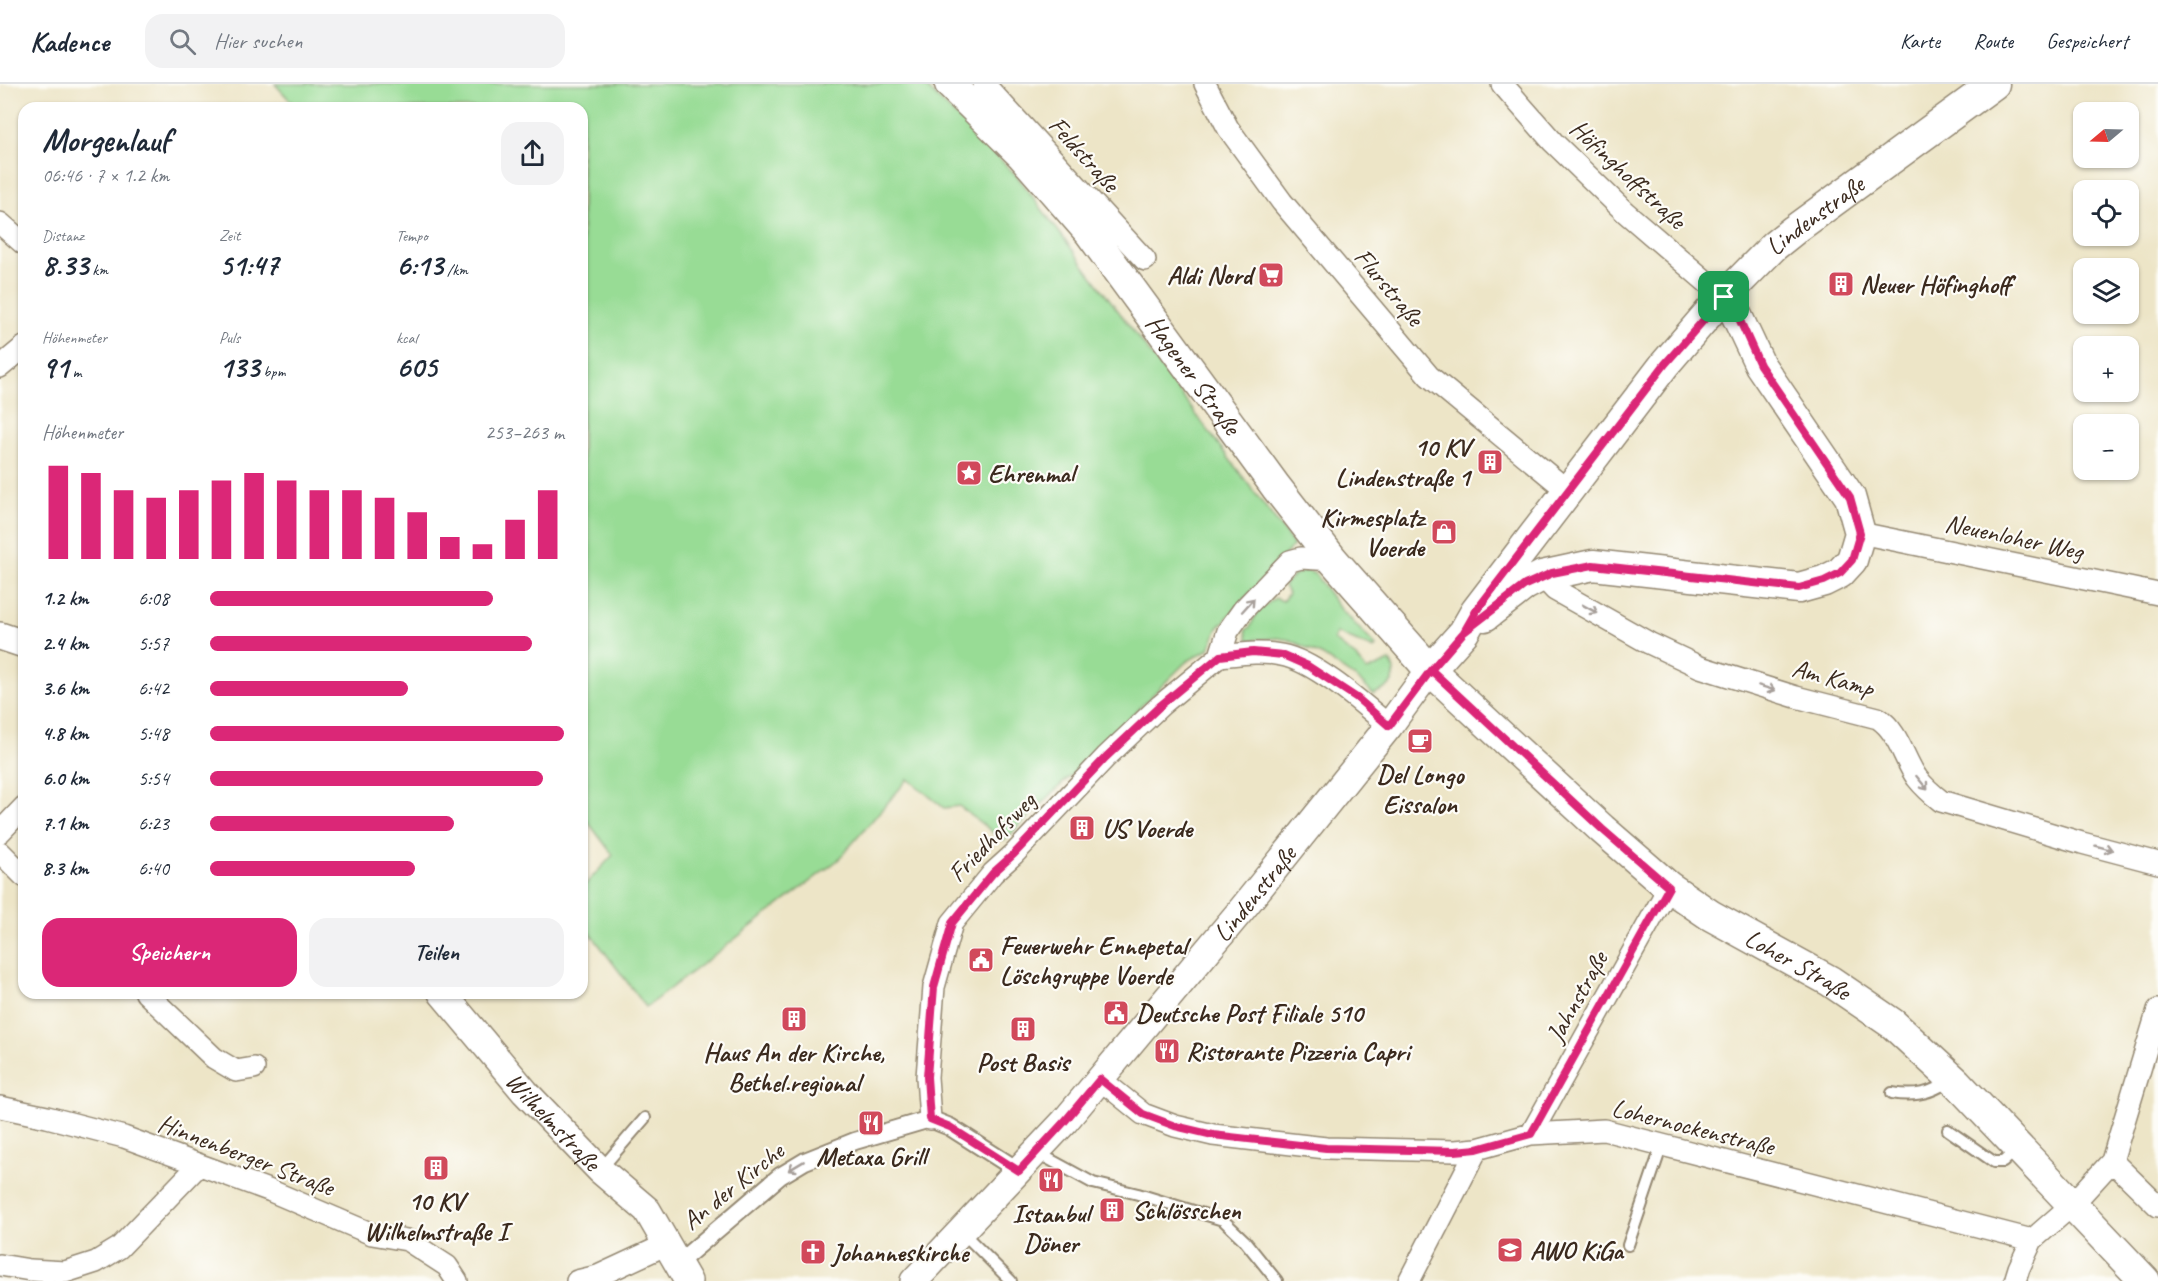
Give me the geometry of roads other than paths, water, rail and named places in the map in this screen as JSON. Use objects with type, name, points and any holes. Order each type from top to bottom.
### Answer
[{"type":"main road","name":"Hagener Straße","points":[[950,84],[1021,154],[1090,233],[1276,487],[1333,560],[1431,670]]},
{"type":"main road","name":"Lindenstraße","points":[[1431,670],[1464,632],[1476,611],[1665,364],[1724,297],[1787,235],[1994,84]]},
{"type":"main road","points":[[1464,632],[1525,585],[1542,576],[1593,565],[1799,588],[1824,581],[1840,573],[1852,560],[1860,533],[1850,497],[1760,365],[1737,314],[1724,297]]},
{"type":"main road","points":[[1694,332],[1724,330],[1760,365]]},
{"type":"main road","points":[[1527,544],[1542,576]]},
{"type":"main road","name":"Loher Straße","points":[[1431,670],[1602,829],[1669,887],[1710,915],[1790,958],[1860,1000],[1893,1024],[1952,1078],[2145,1281]]},
{"type":"street","name":"Feldstraße","points":[[984,84],[1145,260]]},
{"type":"street","name":"Flurstraße","points":[[1205,84],[1228,128],[1282,202],[1429,376],[1568,491]]},
{"type":"street","name":"Höfinghoffstraße","points":[[1502,84],[1553,142],[1625,212],[1724,297]]},
{"type":"street","points":[[0,223],[18,239]]},
{"type":"street","points":[[0,367],[18,352]]},
{"type":"street","name":"Neuenloher Weg","points":[[1860,533],[2158,594]]},
{"type":"street","points":[[1333,560],[1300,558],[1290,561],[1243,610],[1228,631],[1220,656],[1253,652],[1283,655],[1308,666],[1357,698],[1389,726]]},
{"type":"street","name":"Am Kamp","points":[[1542,576],[1555,590],[1649,643],[1700,667],[1796,697],[1878,718],[1889,725],[1917,777],[1927,790],[1941,801],[2158,863]]},
{"type":"street","points":[[0,636],[18,642]]},
{"type":"street","name":"Friedhofsweg","points":[[930,1119],[927,1077],[934,987],[952,923],[993,873],[1106,757],[1161,705],[1220,656]]},
{"type":"street","name":"Lindenstraße","points":[[914,1281],[999,1189],[1028,1162],[1100,1079],[1243,908],[1431,670]]},
{"type":"street","points":[[0,832],[18,813]]},
{"type":"street","points":[[0,852],[18,870]]},
{"type":"street","name":"Jahnstraße","points":[[1531,1134],[1669,887]]},
{"type":"street","points":[[152,999],[214,1058],[236,1071],[254,1068]]},
{"type":"street","name":"Wilhelmstraße","points":[[447,999],[525,1092],[600,1170],[647,1210],[678,1263]]},
{"type":"street","points":[[2015,1281],[2032,1240],[2072,1205],[2112,1161],[2158,1010]]},
{"type":"street","name":"Lohernockenstraße","points":[[1100,1079],[1143,1114],[1175,1126],[1213,1135],[1326,1148],[1455,1151],[1477,1149],[1531,1134],[1604,1130],[2032,1240]]},
{"type":"street","name":"Hinnenberger Straße","points":[[0,1107],[124,1137],[271,1191],[372,1233],[407,1240],[447,1266],[457,1281]]},
{"type":"street","points":[[930,1119],[1028,1162]]},
{"type":"street","name":"An der Kirche","points":[[678,1263],[780,1176],[805,1161],[855,1141],[930,1119]]},
{"type":"street","points":[[1409,1281],[1410,1275],[1477,1149]]},
{"type":"street","points":[[2112,1161],[2158,1206]]},
{"type":"street","points":[[0,1265],[65,1272],[96,1262],[119,1248],[199,1165]]},
{"type":"street","points":[[577,1281],[678,1263]]},
{"type":"lane","points":[[1892,1093],[1921,1095],[1939,1089],[1952,1078]]},
{"type":"lane","points":[[600,1170],[645,1118]]},
{"type":"lane","points":[[1948,1130],[1994,1162],[2003,1162],[2018,1148]]},
{"type":"lane","points":[[1628,1245],[1662,1145]]},
{"type":"lane","points":[[1028,1162],[1223,1220],[1244,1240],[1277,1281]]},
{"type":"lane","points":[[960,1231],[1011,1281]]},
{"type":"place","name":"Aldi Nord","points":[[1271,275]]},
{"type":"place","name":"Neuer Höfinghoff","points":[[1841,284]]},
{"type":"place","name":"10 KV Lindenstraße 1","points":[[1490,462]]},
{"type":"place","name":"Ehrenmal","points":[[969,473]]},
{"type":"place","name":"Kirmesplatz Voerde","points":[[1444,532]]},
{"type":"place","name":"Del Longo Eissalon","points":[[1420,741]]},
{"type":"place","name":"US Voerde","points":[[1082,828]]},
{"type":"place","name":"Feuerwehr Ennepetal Löschgruppe Voerde","points":[[981,960]]},
{"type":"place","name":"Deutsche Post Filiale 510","points":[[1116,1013]]},
{"type":"place","name":"Haus An der Kirche, Bethel.regional","points":[[794,1019]]},
{"type":"place","name":"Post Basis","points":[[1023,1029]]},
{"type":"place","name":"Ristorante Pizzeria Capri","points":[[1167,1051]]},
{"type":"place","name":"Metaxa Grill","points":[[871,1123]]},
{"type":"place","name":"10 KV Wilhelmstraße I","points":[[436,1168]]},
{"type":"place","name":"Istanbul Döner","points":[[1051,1180]]},
{"type":"place","name":"Schlösschen","points":[[1112,1210]]},
{"type":"place","name":"AWO KiGa","points":[[1510,1250]]},
{"type":"place","name":"Johanneskirche","points":[[813,1252]]}]
